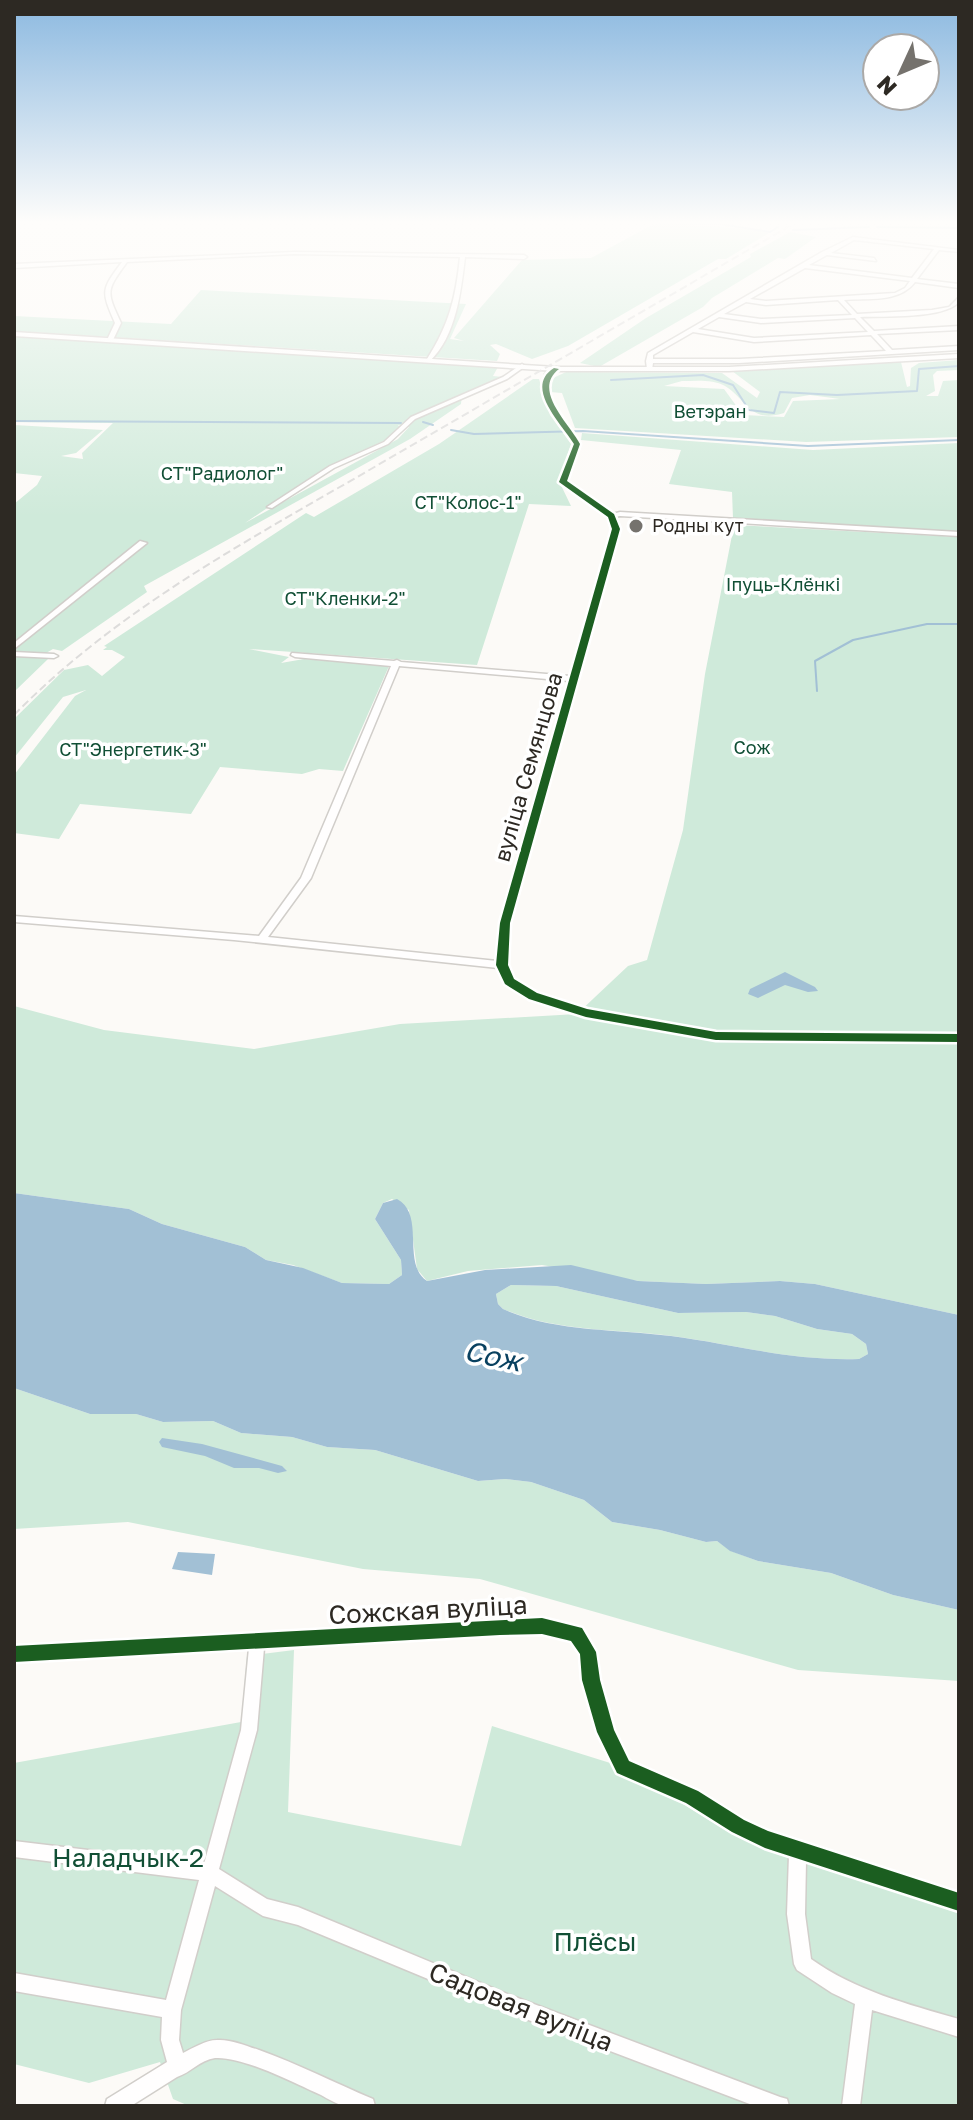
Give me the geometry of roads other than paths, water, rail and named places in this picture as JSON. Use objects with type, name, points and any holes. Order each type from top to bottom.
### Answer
[{"type":"street","points":[[110,340],[118,323],[116,319]]},
{"type":"street","points":[[430,359],[452,319]]},
{"type":"street","points":[[650,365],[649,355],[712,319]]},
{"type":"street","points":[[747,319],[800,319]]},
{"type":"street","points":[[858,319],[890,352]]},
{"type":"street","points":[[693,330],[754,340],[959,328]]},
{"type":"street","points":[[14,334],[556,369],[959,348]]},
{"type":"street","points":[[657,350],[726,361]]},
{"type":"street","points":[[650,365],[729,369],[959,356]]},
{"type":"street","points":[[270,507],[332,467],[386,443],[413,418],[505,378],[522,366]]},
{"type":"street","points":[[556,369],[548,374],[545,386],[554,412],[576,447],[563,482],[611,516],[959,534]]},
{"type":"street","name":"вуліца Семянцова","points":[[502,965],[505,923],[616,529],[611,516]]},
{"type":"street","points":[[14,647],[143,543]]},
{"type":"street","points":[[14,654],[54,656]]},
{"type":"street","points":[[295,655],[574,679]]},
{"type":"street","points":[[262,939],[306,878],[397,662]]},
{"type":"street","points":[[14,919],[262,939],[502,965],[509,981],[533,996],[586,1013],[716,1036],[959,1038]]},
{"type":"street","name":"Сожская вуліца","points":[[14,1654],[500,1627],[542,1626],[576,1634],[588,1652],[591,1680],[606,1732],[623,1767],[692,1797],[738,1826],[798,1851],[959,1902]]},
{"type":"street","points":[[178,2068],[170,2040],[172,2010],[249,1730],[257,1640]]},
{"type":"street","points":[[14,1849],[210,1873]]},
{"type":"street","points":[[798,1851],[796,1914],[803,1964],[822,1980],[864,2000],[959,2028]]},
{"type":"street","name":"Садовая вуліца","points":[[210,1873],[263,1907],[298,1916],[510,2004],[780,2106]]},
{"type":"street","points":[[14,1982],[172,2010]]},
{"type":"street","points":[[851,2106],[864,2000]]},
{"type":"street","points":[[114,2106],[216,2048],[255,2058],[366,2106]]},
{"type":"water","points":[[785,972],[818,991],[808,992],[785,985],[758,998],[748,994],[750,989]]},
{"type":"water","name":"Сож","points":[[14,1193],[129,1209],[162,1224],[245,1247],[266,1260],[303,1268],[342,1283],[389,1284],[402,1275],[401,1260],[375,1219],[383,1203],[397,1199],[406,1206],[410,1216],[415,1263],[427,1281],[485,1270],[571,1265],[638,1281],[706,1284],[780,1281],[815,1284],[959,1315],[959,1610],[893,1595],[831,1573],[758,1561],[730,1551],[717,1541],[706,1542],[612,1522],[584,1500],[531,1482],[505,1479],[478,1481],[375,1450],[327,1447],[292,1437],[241,1433],[213,1421],[163,1422],[136,1414],[90,1414],[14,1388]],"holes":[[[511,1285],[556,1286],[678,1313],[746,1312],[775,1316],[817,1329],[852,1334],[866,1344],[868,1354],[859,1359],[810,1358],[671,1336],[564,1326],[523,1316],[498,1304],[496,1294]]]},
{"type":"water","points":[[162,1438],[202,1444],[282,1466],[287,1471],[278,1473],[259,1468],[234,1468],[205,1456],[162,1447],[159,1442]]},
{"type":"water","points":[[178,1552],[215,1554],[212,1575],[172,1569]]},
{"type":"waterway","points":[[611,380],[703,375],[733,385],[749,410],[774,413],[780,392],[837,395],[917,391],[919,369],[959,366]]},
{"type":"waterway","points":[[14,421],[401,423]]},
{"type":"waterway","points":[[423,422],[433,425]]},
{"type":"waterway","points":[[451,430],[474,434],[583,431],[808,446],[959,440]]},
{"type":"waterway","points":[[817,691],[815,661],[853,640],[927,624],[959,624]]},
{"type":"railway","points":[[14,715],[96,643],[184,580],[629,319]]},
{"type":"place","name":"Родны кут","points":[[636,526]]},
{"type":"park label","name":"Ветэран","points":[[710,412]]},
{"type":"park label","name":"СТ\"Радиолог\"","points":[[222,474]]},
{"type":"park label","name":"СТ\"Колос-1\"","points":[[468,503]]},
{"type":"park label","name":"Іпуць-Клёнкі","points":[[783,585]]},
{"type":"park label","name":"СТ\"Кленки-2\"","points":[[345,599]]},
{"type":"park label","name":"СТ\"Энергетик-3\"","points":[[133,750]]},
{"type":"park label","name":"Наладчык-2","points":[[128,1858]]},
{"type":"park label","name":"Плёсы","points":[[595,1942]]}]
